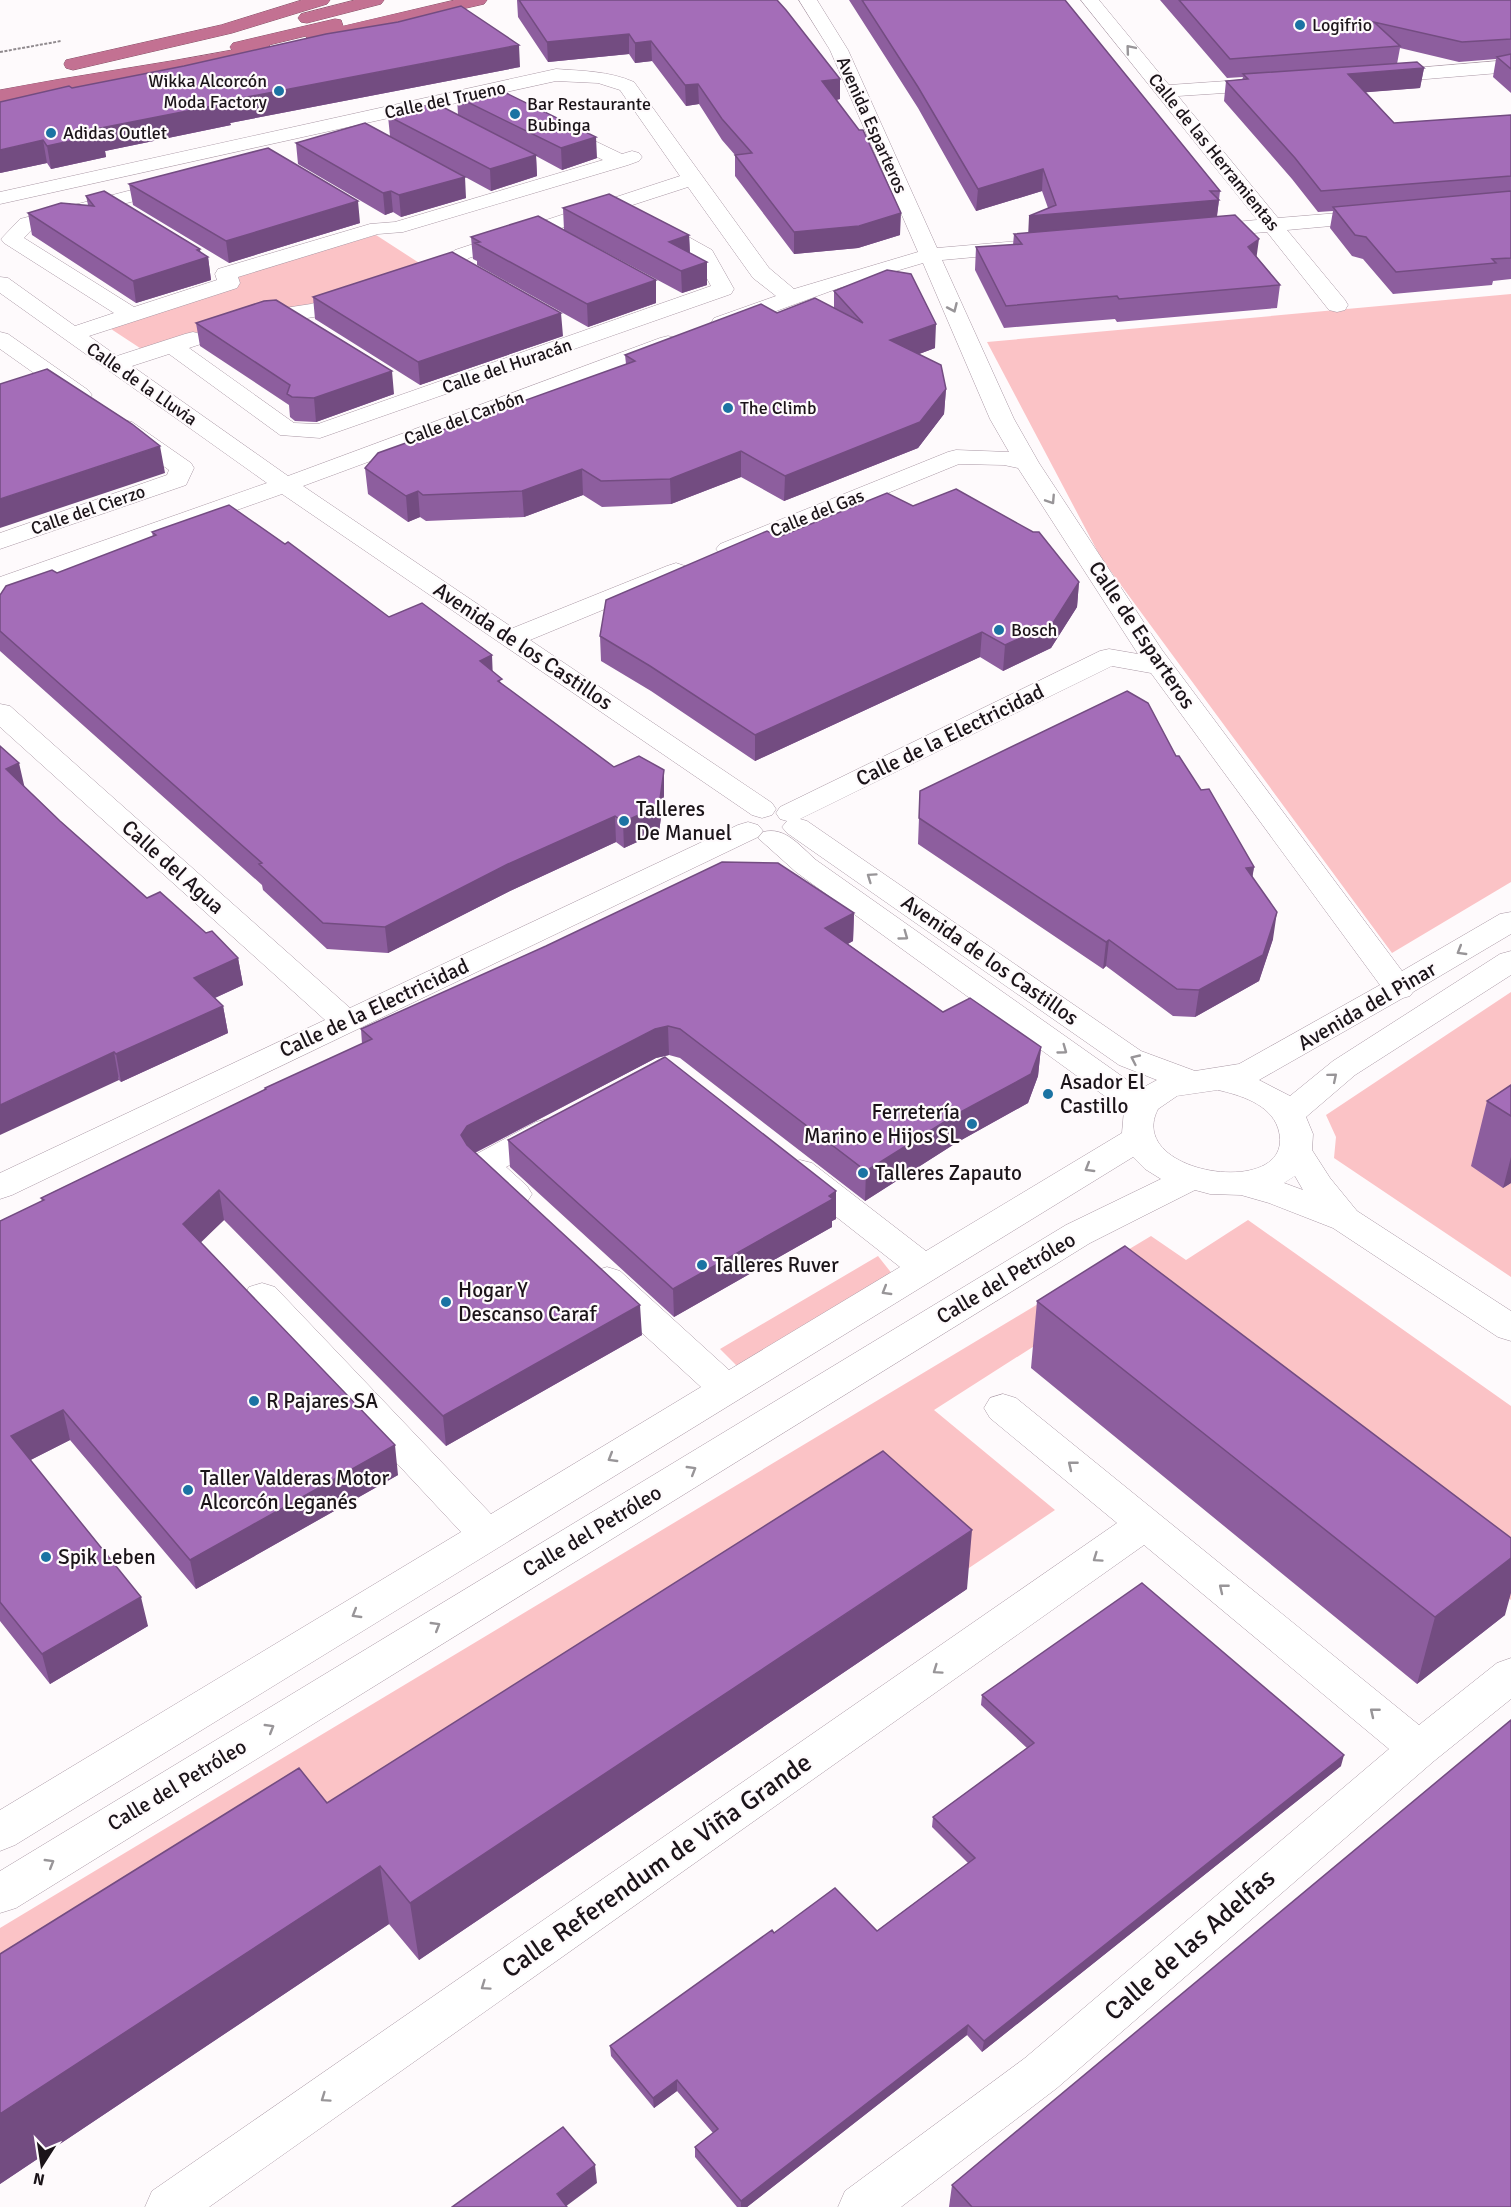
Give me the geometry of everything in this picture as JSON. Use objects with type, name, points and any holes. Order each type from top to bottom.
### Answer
[{"type":"highway","points":[[0,81],[226,28],[321,0]]},
{"type":"highway","points":[[22,76],[235,34],[375,0]]},
{"type":"highway","points":[[0,96],[284,36],[423,0]]},
{"type":"highway","points":[[41,88],[145,73],[390,22],[478,0]]},
{"type":"street","name":"Avenida Esparteros","points":[[808,0],[839,50],[929,255]]},
{"type":"street","name":"Calle de las Herramientas","points":[[1090,0],[1337,305]]},
{"type":"street","points":[[1358,78],[1511,66]]},
{"type":"street","name":"Calle del Trueno","points":[[0,198],[556,75],[598,77],[614,80],[627,86],[761,273],[772,284],[792,297]]},
{"type":"street","points":[[1165,91],[1286,83]]},
{"type":"street","points":[[541,120],[621,160]]},
{"type":"street","points":[[226,274],[377,228],[396,228],[668,146]]},
{"type":"street","points":[[540,168],[561,179]]},
{"type":"street","points":[[404,282],[449,267],[462,254],[692,179]]},
{"type":"street","points":[[131,314],[11,239],[27,223],[196,180]]},
{"type":"street","points":[[461,184],[563,238]]},
{"type":"street","points":[[108,202],[128,214]]},
{"type":"street","name":"Calle del Huracán","points":[[172,346],[288,430],[320,431],[723,290],[705,254],[614,204]]},
{"type":"street","points":[[359,211],[388,228]]},
{"type":"street","points":[[1187,232],[1392,215]]},
{"type":"street","name":"Calle del Carbón","points":[[0,586],[860,273],[929,255],[1035,246]]},
{"type":"street","name":"Calle de Esparteros","points":[[929,255],[1002,419],[1027,463],[1156,660],[1399,989]]},
{"type":"street","points":[[72,334],[229,283],[226,274],[206,262]]},
{"type":"street","points":[[453,263],[474,274]]},
{"type":"street","name":"Calle de la Lluvia","points":[[0,283],[285,484]]},
{"type":"street","points":[[114,364],[262,316],[314,310],[381,289]]},
{"type":"street","points":[[662,294],[682,305]]},
{"type":"street","points":[[286,314],[316,333]]},
{"type":"street","points":[[566,326],[587,338]]},
{"type":"street","name":"Calle del Cierzo","points":[[0,541],[177,480],[182,468],[99,409],[5,349]]},
{"type":"street","points":[[398,384],[418,397]]},
{"type":"street","name":"Calle del Gas","points":[[511,638],[956,457],[979,441],[1002,419]]},
{"type":"street","name":"Calle del Gas","points":[[956,457],[1004,458],[1027,463]]},
{"type":"street","name":"Avenida de los Castillos","points":[[285,484],[511,638],[774,824],[1130,1058],[1203,1080]]},
{"type":"street","points":[[0,513],[24,532]]},
{"type":"street","name":"Calle de la Electricidad","points":[[0,1187],[345,1022],[774,824],[1109,657],[1133,625]]},
{"type":"street","points":[[1109,657],[1156,660]]},
{"type":"street","name":"Calle del Agua","points":[[0,712],[345,1022]]},
{"type":"street","name":"Avenida de los Castillos","points":[[774,824],[816,873],[1140,1122]]},
{"type":"street","name":"Avenida del Pinar","points":[[1203,1080],[1249,1072],[1399,989],[1511,921]]},
{"type":"street","name":"Avenida del Pinar","points":[[1289,1114],[1344,1068],[1511,961]]},
{"type":"street","points":[[0,1832],[924,1268],[1140,1122],[1161,1089],[1203,1080],[1246,1086],[1271,1098],[1289,1114],[1297,1132],[1295,1150],[1283,1167],[1266,1178],[1242,1184],[1215,1184],[1189,1179],[1166,1168],[1148,1154],[1140,1122]]},
{"type":"street","points":[[534,1212],[483,1165],[575,1116]]},
{"type":"street","points":[[1295,1150],[1318,1186],[1345,1220]]},
{"type":"street","points":[[780,1156],[924,1268]]},
{"type":"street","name":"Calle del Petróleo","points":[[0,1894],[1078,1234],[1189,1179]]},
{"type":"street","points":[[1242,1184],[1281,1194],[1345,1220],[1511,1328]]},
{"type":"street","points":[[585,1259],[726,1389]]},
{"type":"street","points":[[262,1296],[487,1534]]},
{"type":"street","points":[[1003,1408],[1419,1749]]},
{"type":"street","name":"Calle Referendum de Viña Grande","points":[[169,2207],[1145,1524]]},
{"type":"street","name":"Calle de las Adelfas","points":[[862,2207],[1041,2073],[1419,1749],[1511,1675]]},
{"type":"shaded area","points":[[376,235],[427,268],[308,306],[270,309],[143,350],[111,329],[235,286],[239,275]]},
{"type":"shaded area","points":[[1511,294],[1511,882],[1392,953],[1101,558],[987,342]]},
{"type":"shaded area","points":[[1511,992],[1511,1134],[1503,1188],[1511,1183],[1511,1277],[1334,1158],[1336,1137],[1326,1115]]},
{"type":"shaded area","points":[[1248,1220],[1511,1406],[1511,1600],[1111,1297],[934,1410],[1055,1510],[963,1572],[0,2009],[0,1928],[1151,1236],[1186,1260]]},
{"type":"shaded area","points":[[878,1256],[893,1275],[738,1367],[720,1349]]},
{"type":"building","points":[[519,0],[777,0],[840,79],[822,81],[859,130],[863,130],[901,213],[859,226],[794,232],[735,155],[752,153],[722,119],[698,84],[685,85],[651,41],[635,43],[629,34],[547,42]]},
{"type":"building","points":[[862,0],[1065,0],[1220,191],[1210,191],[1219,200],[1029,216],[1056,205],[1043,169],[978,189],[918,87]]},
{"type":"building","name":"Logifrio","points":[[1179,0],[1511,0],[1511,39],[1462,42],[1374,22],[1400,46],[1230,59]]},
{"type":"building","points":[[461,6],[519,45],[226,101],[228,103],[96,129],[102,134],[47,146],[43,140],[0,150],[0,102],[69,86],[72,88],[184,66],[326,34],[398,22]]},
{"type":"building","points":[[1511,54],[1511,69],[1497,57]]},
{"type":"building","points":[[1417,62],[1424,68],[1348,74],[1394,123],[1511,115],[1511,176],[1321,191],[1295,158],[1226,81],[1248,79],[1243,74]]},
{"type":"building","points":[[506,93],[596,137],[561,148],[457,97],[471,101]]},
{"type":"building","points":[[435,103],[536,155],[490,169],[388,116]]},
{"type":"building","points":[[365,123],[465,177],[399,195],[391,191],[383,193],[296,143]]},
{"type":"building","points":[[268,148],[358,201],[226,241],[129,184]]},
{"type":"building","points":[[104,191],[200,249],[197,250],[208,257],[133,281],[28,213],[61,203],[94,206],[86,196]]},
{"type":"building","points":[[1511,191],[1511,258],[1492,259],[1496,263],[1396,272],[1366,237],[1355,235],[1333,207]]},
{"type":"building","points":[[609,194],[689,235],[669,242],[707,262],[681,271],[563,208]]},
{"type":"building","points":[[1235,215],[1259,239],[1248,247],[1280,285],[1006,306],[976,247],[1022,244],[1014,234]]},
{"type":"building","points":[[538,216],[656,280],[587,304],[475,243],[480,242],[471,237]]},
{"type":"building","points":[[452,252],[561,313],[418,362],[313,297]]},
{"type":"building","points":[[887,270],[911,274],[936,324],[890,340],[941,365],[946,389],[920,422],[785,476],[741,451],[670,479],[601,481],[582,469],[522,491],[423,495],[418,491],[406,496],[365,468],[378,453],[635,361],[625,355],[761,304],[777,313],[815,298],[863,323],[834,291]]},
{"type":"building","points":[[276,300],[392,371],[314,398],[292,397],[287,394],[290,385],[196,323],[264,301]]},
{"type":"building","points":[[47,369],[132,424],[160,446],[0,499],[0,384]]},
{"type":"building","points":[[956,489],[1033,532],[1039,532],[1079,582],[1053,623],[1005,645],[982,632],[755,735],[600,636],[606,600],[767,531],[779,537],[887,493],[913,506]]},
{"type":"building","points":[[229,505],[285,544],[288,542],[389,617],[422,603],[492,655],[480,661],[502,679],[498,681],[614,767],[639,756],[664,770],[659,806],[623,822],[615,816],[508,864],[385,927],[323,923],[259,864],[262,863],[0,631],[0,595],[6,586],[52,570],[57,573],[156,535],[152,532]]},
{"type":"building","points":[[1127,691],[1148,703],[1176,756],[1179,756],[1201,790],[1209,789],[1254,867],[1246,868],[1277,912],[1263,955],[1199,990],[1177,989],[1109,940],[1106,942],[919,818],[920,791]]},
{"type":"building","points":[[0,746],[19,763],[6,769],[60,821],[147,898],[160,892],[206,933],[212,931],[238,958],[194,978],[223,1006],[116,1054],[114,1052],[0,1105]]},
{"type":"building","points":[[722,862],[778,863],[854,913],[825,928],[943,1012],[970,998],[1041,1047],[1031,1074],[957,1114],[866,1171],[680,1029],[668,1026],[655,1029],[467,1126],[461,1135],[467,1145],[640,1305],[443,1416],[219,1190],[183,1224],[395,1445],[190,1560],[63,1410],[11,1436],[141,1597],[42,1654],[0,1602],[0,1221],[44,1200],[41,1198],[265,1088],[372,1039],[361,1029],[546,946]]},
{"type":"building","points":[[665,1057],[836,1191],[829,1196],[833,1199],[673,1289],[508,1140]]},
{"type":"building","points":[[1511,1085],[1511,1116],[1487,1101]]},
{"type":"building","points":[[1125,1246],[1511,1538],[1511,1558],[1435,1617],[1037,1301]]},
{"type":"building","points":[[883,1451],[972,1530],[410,1903],[380,1866],[0,2114],[0,1954],[299,1768],[327,1803]]},
{"type":"building","points":[[1142,1583],[1344,1755],[984,2041],[968,2025],[741,2201],[695,2147],[718,2129],[677,2080],[653,2098],[610,2046],[772,1930],[774,1933],[835,1888],[877,1931],[975,1858],[933,1817],[1034,1743],[982,1695]]},
{"type":"building","points":[[1511,1720],[1511,2207],[972,2207],[952,2185]]},
{"type":"building","points":[[563,2127],[595,2165],[557,2194],[567,2207],[452,2207]]},
{"type":"place","name":"Logifrio","points":[[1300,25]]},
{"type":"place","name":"Wikka Alcorcón Moda Factory","points":[[279,91]]},
{"type":"place","name":"Bar Restaurante Bubinga","points":[[515,114]]},
{"type":"place","name":"Adidas Outlet","points":[[51,133]]},
{"type":"place","name":"The Climb","points":[[728,408]]},
{"type":"place","name":"Bosch","points":[[999,630]]},
{"type":"place","name":"Talleres De Manuel","points":[[624,821]]},
{"type":"place","name":"Asador El Castillo","points":[[1048,1094]]},
{"type":"place","name":"Ferretería Marino e Hijos SL","points":[[972,1124]]},
{"type":"place","name":"Talleres Zapauto","points":[[863,1173]]},
{"type":"place","name":"Talleres Ruver","points":[[702,1265]]},
{"type":"place","name":"Hogar Y Descanso Caraf","points":[[446,1302]]},
{"type":"place","name":"R Pajares SA","points":[[254,1401]]},
{"type":"place","name":"Taller Valderas Motor Alcorcón Leganés","points":[[188,1490]]},
{"type":"place","name":"Spik Leben","points":[[46,1557]]}]
